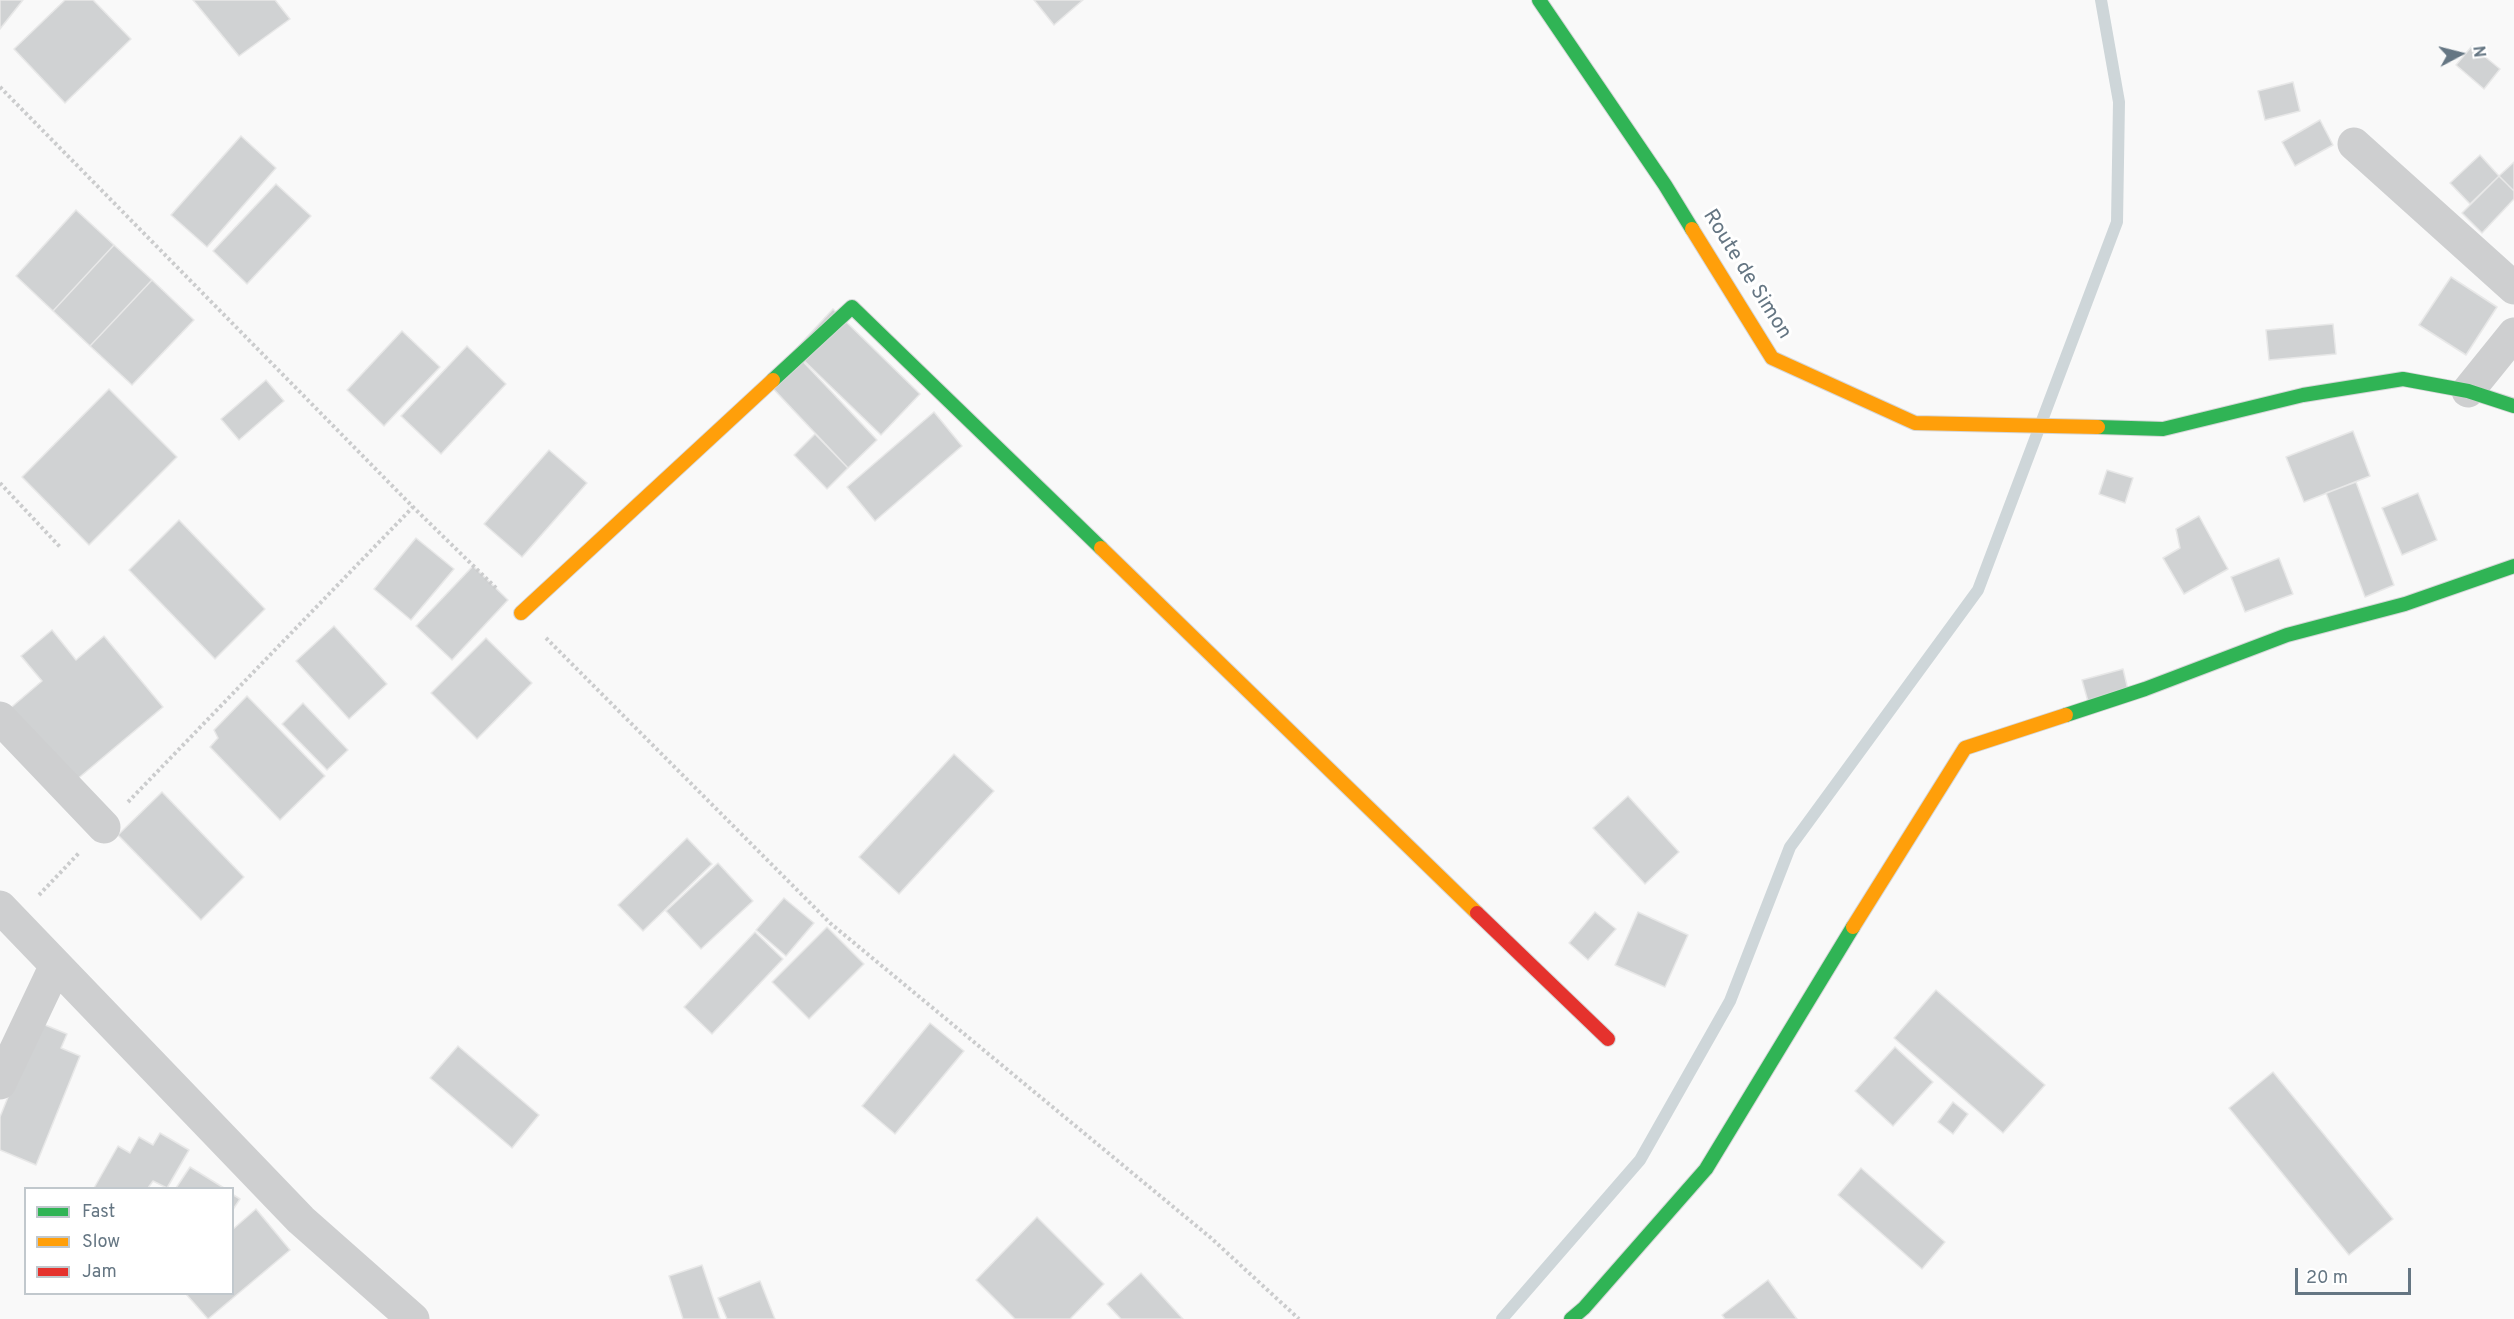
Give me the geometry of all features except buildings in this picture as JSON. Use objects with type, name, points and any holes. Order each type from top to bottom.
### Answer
[{"type":"street","name":"Route de Simon","points":[[1539,0],[1665,185],[1772,357],[1915,423],[2163,429],[2303,395],[2403,379],[2468,391],[2514,406]]},
{"type":"street","points":[[2354,144],[2514,288]]},
{"type":"street","points":[[521,613],[852,307],[1608,1039]]},
{"type":"street","points":[[2468,391],[2514,334]]},
{"type":"street","points":[[1571,1319],[1584,1308],[1706,1169],[1804,1004],[1965,748],[2145,689],[2287,635],[2404,604],[2514,566]]},
{"type":"street","points":[[0,718],[104,827]]},
{"type":"street","points":[[7,914],[301,1220],[413,1319]]},
{"type":"street","points":[[0,1083],[56,965]]},
{"type":"path","points":[[0,87],[413,507],[830,923],[1211,1238],[1299,1319]]},
{"type":"path","points":[[0,483],[61,548]]},
{"type":"path","points":[[7,914],[104,827],[413,507]]},
{"type":"waterway","points":[[1502,1319],[1640,1160],[1730,1001],[1790,847],[1978,590],[2117,222],[2119,102],[2101,0]]},
{"type":"traffic: fast","points":[[1539,0],[1665,185],[1692,229]]},
{"type":"traffic: fast","points":[[773,380],[852,307],[1101,548]]},
{"type":"traffic: fast","points":[[2098,427],[2163,429],[2303,395],[2403,379],[2468,391],[2514,406]]},
{"type":"traffic: fast","points":[[2066,715],[2145,689],[2287,635],[2405,604],[2514,566]]},
{"type":"traffic: fast","points":[[1571,1319],[1584,1308],[1706,1169],[1853,927]]},
{"type":"traffic: slow","points":[[1692,229],[1772,358],[1915,423],[2098,427]]},
{"type":"traffic: slow","points":[[521,613],[773,380]]},
{"type":"traffic: slow","points":[[1101,548],[1477,913]]},
{"type":"traffic: slow","points":[[1853,927],[1965,748],[2066,715]]},
{"type":"traffic: jam","points":[[1477,913],[1608,1039]]}]
